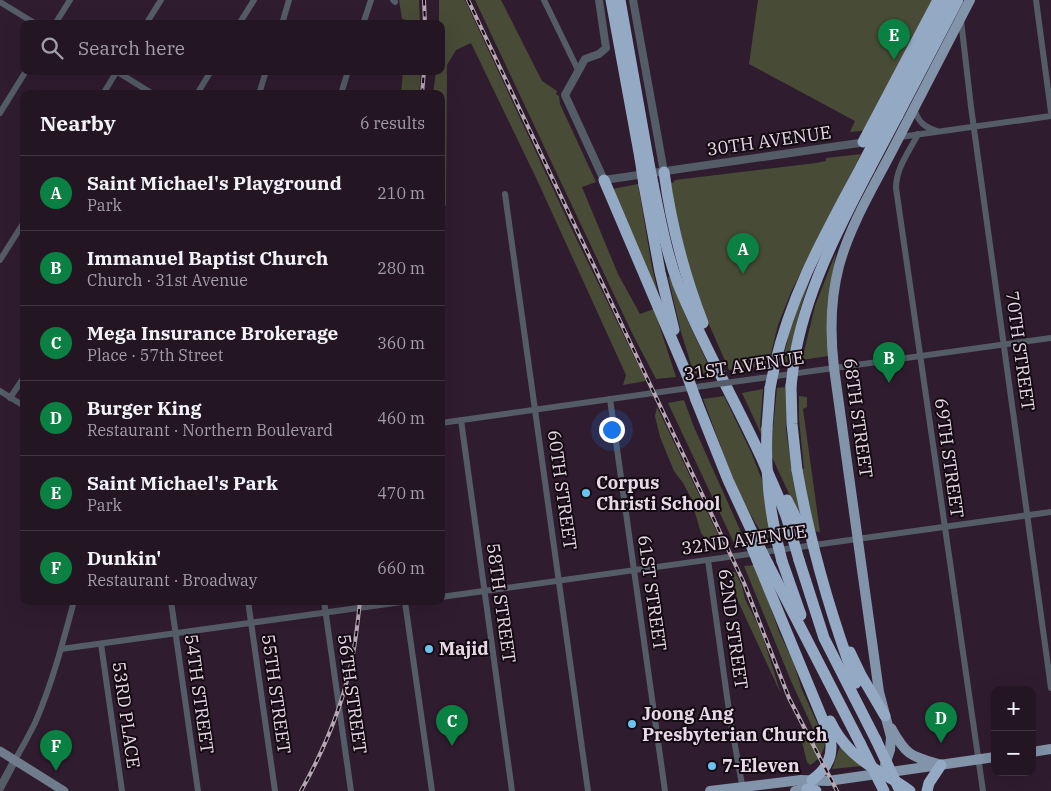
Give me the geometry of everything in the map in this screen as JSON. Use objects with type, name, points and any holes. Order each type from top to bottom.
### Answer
[{"type":"highway","points":[[611,0],[649,185],[665,295],[687,375]]},
{"type":"highway","points":[[620,0],[644,158]]},
{"type":"highway","points":[[863,142],[938,0]]},
{"type":"highway","points":[[820,663],[782,561],[769,495],[766,457],[770,388],[785,325],[798,290],[894,113],[948,0]]},
{"type":"highway","points":[[894,113],[958,0]]},
{"type":"highway","points":[[866,167],[820,270],[801,327],[794,361],[792,424],[797,470],[808,526],[823,585],[876,740]]},
{"type":"highway","points":[[664,172],[670,213],[679,250],[717,368]]},
{"type":"highway","points":[[604,180],[687,375],[764,565],[830,738],[831,749],[826,766],[806,789]]},
{"type":"highway","points":[[649,185],[674,273],[690,311],[778,496],[788,522],[824,638],[900,791]]},
{"type":"highway","points":[[756,448],[780,484],[802,532],[854,662],[885,716]]},
{"type":"highway","points":[[764,565],[820,663],[884,791]]},
{"type":"highway","points":[[810,687],[845,746],[858,758],[902,784],[910,791]]},
{"type":"highway","points":[[927,791],[931,778],[941,765]]},
{"type":"highway","points":[[877,791],[882,773]]},
{"type":"main road","name":"68TH STREET","points":[[885,716],[879,692],[831,348],[831,308],[844,249],[868,197],[970,0]]},
{"type":"main road","points":[[885,716],[908,753],[941,765]]},
{"type":"main road","points":[[882,773],[891,742],[885,716]]},
{"type":"main road","points":[[1036,751],[1051,749]]},
{"type":"main road","points":[[0,751],[64,791]]},
{"type":"main road","points":[[710,791],[743,789],[801,780],[806,789],[828,780],[991,758]]},
{"type":"street","points":[[58,20],[70,0]]},
{"type":"street","points":[[148,20],[161,0]]},
{"type":"street","points":[[242,20],[254,0]]},
{"type":"street","points":[[283,20],[289,0]]},
{"type":"street","points":[[364,20],[371,0]]},
{"type":"street","points":[[544,0],[578,70]]},
{"type":"street","points":[[599,0],[605,50],[585,59],[565,96],[604,180]]},
{"type":"street","points":[[633,0],[664,172]]},
{"type":"street","points":[[1036,0],[1051,112]]},
{"type":"street","points":[[0,2],[29,20]]},
{"type":"street","name":"70TH STREET","points":[[961,19],[1051,688]]},
{"type":"street","points":[[0,114],[24,75]]},
{"type":"street","points":[[105,90],[114,75]]},
{"type":"street","points":[[122,75],[147,90]]},
{"type":"street","points":[[199,90],[209,75]]},
{"type":"street","points":[[260,90],[265,75]]},
{"type":"street","points":[[342,90],[347,75]]},
{"type":"street","points":[[914,108],[918,120],[923,125],[938,132]]},
{"type":"street","name":"30TH AVENUE","points":[[604,180],[1051,116]]},
{"type":"street","name":"69TH STREET","points":[[918,134],[898,170],[896,178],[919,356],[983,791]]},
{"type":"street","name":"60TH STREET","points":[[505,194],[588,791]]},
{"type":"street","points":[[0,260],[20,228]]},
{"type":"street","name":"31ST AVENUE","points":[[445,422],[1051,338]]},
{"type":"street","points":[[10,398],[20,384]]},
{"type":"street","points":[[0,392],[20,404]]},
{"type":"street","name":"61ST STREET","points":[[610,399],[666,791]]},
{"type":"street","name":"58TH STREET","points":[[461,420],[512,791]]},
{"type":"street","name":"32ND AVENUE","points":[[445,596],[1051,512]]},
{"type":"street","name":"62ND STREET","points":[[708,560],[730,718],[743,789]]},
{"type":"street","points":[[0,788],[35,722],[61,649],[73,605]]},
{"type":"street","name":"54TH STREET","points":[[171,605],[198,791]]},
{"type":"street","name":"55TH STREET","points":[[249,605],[274,791]]},
{"type":"street","name":"56TH STREET","points":[[325,605],[351,791]]},
{"type":"street","points":[[61,649],[385,605]]},
{"type":"street","points":[[407,605],[432,791]]},
{"type":"street","name":"53RD PLACE","points":[[101,644],[122,791]]},
{"type":"green space","points":[[399,0],[419,0],[420,20],[402,19]]},
{"type":"green space","points":[[439,0],[465,0],[575,236],[646,381],[623,385],[626,375],[538,182],[471,43],[456,50],[447,65],[445,206],[445,90],[434,90],[435,75],[445,75],[445,20],[439,20]]},
{"type":"green space","points":[[475,0],[501,0],[542,81],[557,91],[556,94],[559,96],[560,104],[596,182],[582,187],[618,274],[640,314],[654,309],[676,377],[656,379],[633,335]]},
{"type":"green space","points":[[758,0],[933,0],[865,129],[850,132],[855,121],[749,64]]},
{"type":"green space","points":[[403,75],[421,75],[419,90],[401,90]]},
{"type":"green space","points":[[861,154],[791,292],[778,325],[768,365],[766,363],[764,366],[729,370],[705,315],[686,262],[669,181],[673,183],[675,180],[816,163],[826,161],[826,158]]},
{"type":"green space","points":[[638,184],[652,267],[661,306],[612,189]]},
{"type":"green space","points":[[836,252],[827,311],[828,356],[802,360],[815,306]]},
{"type":"green space","points":[[812,273],[800,310],[788,362],[782,363],[792,322]]},
{"type":"green space","points":[[668,277],[670,277],[712,373],[694,374],[681,332]]},
{"type":"green space","points":[[786,387],[786,429],[792,471],[804,469],[799,419],[799,396],[807,397],[807,407],[803,409],[820,532],[806,530],[742,393],[763,389],[760,428],[773,429],[777,388]]},
{"type":"green space","points":[[724,396],[751,452],[784,535],[766,539],[746,507],[738,489],[703,399]]},
{"type":"green space","points":[[684,400],[694,427],[745,541],[734,543],[668,403]]},
{"type":"green space","points":[[657,407],[723,545],[711,546],[701,533],[690,496],[674,471],[660,437],[655,416]]},
{"type":"green space","points":[[755,565],[780,634],[793,661],[802,690],[825,740],[821,754],[810,765],[807,762],[801,738],[814,731],[791,681],[744,566]]},
{"type":"green space","points":[[732,572],[735,572],[742,586],[745,599],[761,631],[781,694],[737,599]]},
{"type":"green space","points":[[840,746],[862,766],[832,769]]},
{"type":"railway","points":[[424,0],[425,20]]},
{"type":"railway","points":[[468,0],[744,583],[789,698],[837,791]]},
{"type":"railway","points":[[422,90],[424,75]]},
{"type":"railway","points":[[301,791],[325,743],[338,710],[353,652],[360,605]]},
{"type":"place","name":"Saint Michael's Park","points":[[894,60]]},
{"type":"place","name":"Saint Michael's Playground","points":[[743,274]]},
{"type":"place","name":"Immanuel Baptist Church","points":[[889,383]]},
{"type":"place","name":"Corpus Christi School","points":[[586,493]]},
{"type":"place","name":"Majid","points":[[429,649]]},
{"type":"place","name":"Joong Ang Presbyterian Church","points":[[632,724]]},
{"type":"place","name":"Burger King","points":[[941,743]]},
{"type":"place","name":"Mega Insurance Brokerage","points":[[452,746]]},
{"type":"place","name":"7-Eleven","points":[[712,766]]},
{"type":"place","name":"Dunkin'","points":[[56,771]]}]
